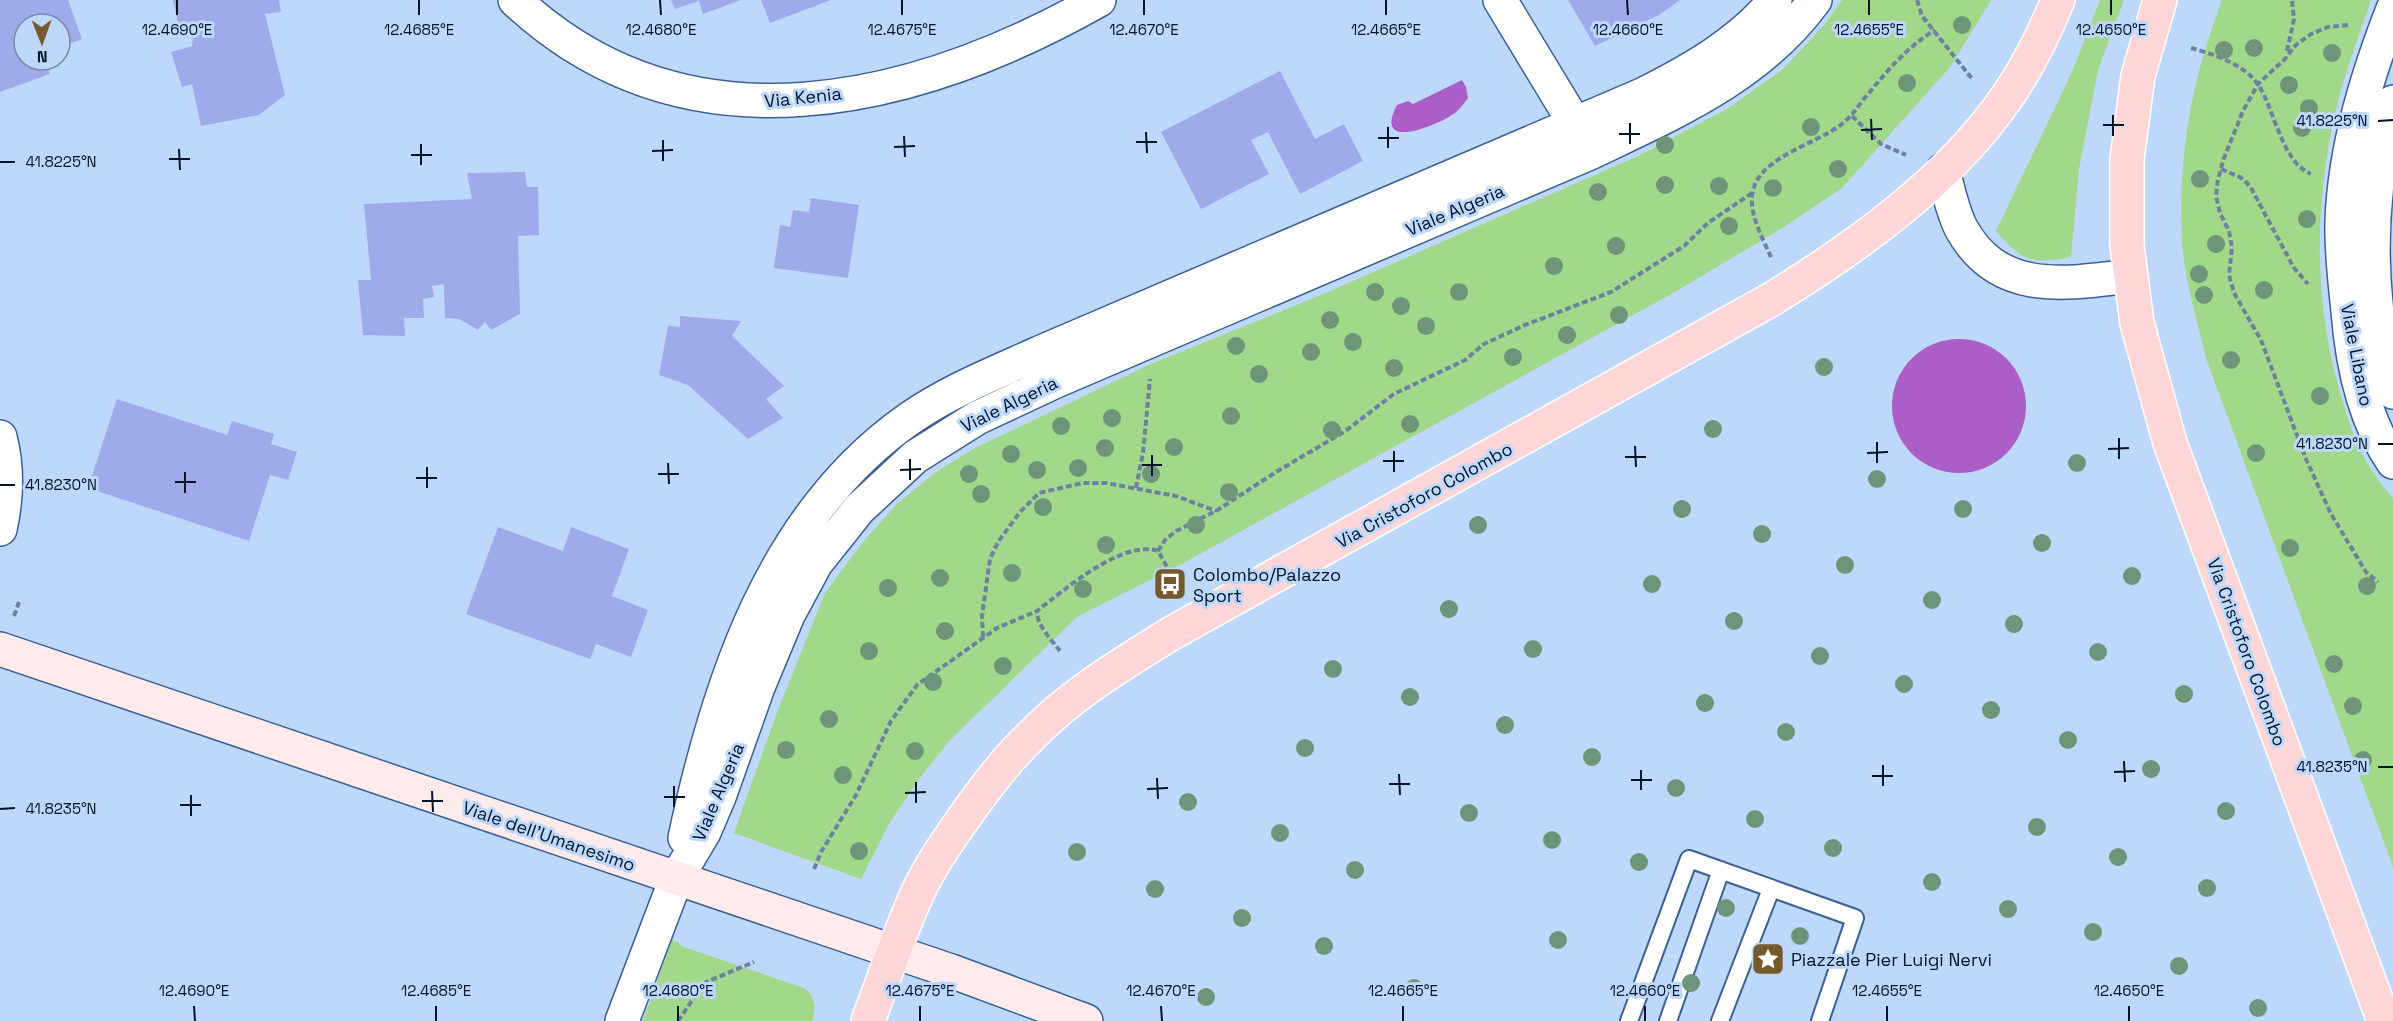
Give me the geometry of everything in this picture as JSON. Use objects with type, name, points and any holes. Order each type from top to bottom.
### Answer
[{"type":"main road","name":"Via Cristoforo Colombo","points":[[868,1021],[914,901],[955,830],[987,787],[1029,738],[1073,699],[1172,633],[1772,299],[1849,248],[1899,210],[1943,170],[1983,128],[2007,98],[2031,59],[2058,0]]},
{"type":"main road","name":"Via Cristoforo Colombo","points":[[2160,0],[2138,76],[2129,134],[2125,215],[2129,276],[2137,323],[2170,443],[2384,1021]]},
{"type":"street","name":"Via Kenia","points":[[515,0],[578,47],[643,79],[687,93],[764,102],[808,99],[921,78],[986,56],[1078,5]]},
{"type":"street","points":[[1500,0],[1592,152]]},
{"type":"street","name":"Viale Algeria","points":[[676,879],[703,763],[752,616],[807,520],[858,459],[908,419],[946,396],[987,376],[1667,83],[1717,52],[1755,22],[1775,0]]},
{"type":"street","name":"Viale Algeria","points":[[676,879],[704,832],[779,637],[806,579],[833,539],[859,509],[915,456],[977,418],[1056,381],[1592,152],[1679,111],[1738,76],[1776,45],[1815,0]]},
{"type":"street","name":"Viale Libano","points":[[2393,9],[2368,75],[2356,125],[2344,194],[2393,392]]},
{"type":"street","name":"Viale Libano","points":[[2393,102],[2378,174],[2357,241],[2350,337],[2370,419],[2378,439],[2393,462]]},
{"type":"street","points":[[1943,170],[1960,226],[1974,247],[1995,266],[2010,274],[2047,283],[2062,284],[2129,276]]},
{"type":"street","points":[[0,437],[5,463],[6,490],[0,530]]},
{"type":"street","name":"Viale dell'Umanesimo","points":[[0,649],[895,952]]},
{"type":"street","points":[[621,1021],[676,879]]},
{"type":"street","points":[[895,952],[1086,1021]]},
{"type":"lane","points":[[1629,1021],[1689,859],[1855,918],[1820,1021]]},
{"type":"lane","points":[[1668,1021],[1721,870]]},
{"type":"lane","points":[[1720,1021],[1771,889]]},
{"type":"path","points":[[1916,0],[1922,16],[1973,80]]},
{"type":"path","points":[[2284,60],[2292,34],[2294,19],[2292,0]]},
{"type":"path","points":[[2356,25],[2328,27],[2311,34],[2295,45],[2284,60],[2258,84],[2243,111],[2221,169],[2216,196],[2231,239],[2229,274],[2234,293],[2261,340],[2292,426],[2326,504],[2358,561],[2378,582]]},
{"type":"path","points":[[1771,257],[1758,227],[1752,193],[1754,183],[1788,152],[1830,133],[1852,116],[1897,59],[1935,30]]},
{"type":"path","points":[[2191,48],[2217,56],[2251,76],[2258,84],[2271,116],[2292,156],[2302,169],[2318,178]]},
{"type":"path","points":[[1852,116],[1881,144],[1907,155]]},
{"type":"path","points":[[2221,169],[2240,177],[2250,186],[2294,268],[2303,281],[2310,286]]},
{"type":"path","points":[[1158,550],[1176,531],[1216,511],[1344,432],[1395,394],[1465,360],[1484,344],[1558,311],[1611,292],[1684,246],[1708,223],[1752,193]]},
{"type":"path","points":[[1136,488],[1143,453],[1150,374]]},
{"type":"path","points":[[983,638],[982,616],[990,559],[998,542],[1020,512],[1039,493],[1083,483],[1106,483],[1176,496],[1216,511]]},
{"type":"path","points":[[814,869],[821,852],[856,795],[891,721],[917,685],[983,638],[1015,618],[1036,611],[1066,588],[1130,551],[1149,548],[1158,550],[1174,579]]},
{"type":"path","points":[[1036,611],[1037,619],[1060,651]]},
{"type":"path","points":[[678,1021],[704,983],[754,962]]},
{"type":"green space","points":[[1842,0],[1991,0],[1951,66],[1842,188],[1787,225],[1675,292],[1178,566],[1077,617],[949,741],[890,822],[861,879],[734,833],[776,715],[825,593],[863,542],[897,504],[936,472],[975,448],[1151,364],[1321,295],[1638,156],[1727,109],[1783,69],[1826,23]]},
{"type":"green space","points":[[2100,0],[2124,0],[2098,70],[2079,169],[2071,257],[2046,261],[2029,258],[2013,249],[1996,231],[2072,72]]},
{"type":"green space","points":[[2222,0],[2371,0],[2336,109],[2324,178],[2320,247],[2324,316],[2342,401],[2358,445],[2373,472],[2393,498],[2393,867],[2206,358],[2189,286],[2182,242],[2181,210],[2185,148],[2202,60]]},
{"type":"green space","points":[[672,939],[684,947],[804,988],[811,994],[814,1003],[812,1021],[643,1021]]},
{"type":"shaded area","points":[[1462,80],[1468,98],[1455,113],[1436,124],[1411,132],[1400,132],[1393,128],[1392,120],[1397,105],[1408,101],[1413,104]]},
{"type":"shaded area","points":[[1959,339],[1985,344],[2006,359],[2021,380],[2026,406],[2021,432],[2006,453],[1985,468],[1959,473],[1933,468],[1912,453],[1897,432],[1892,406],[1897,380],[1912,359],[1933,344]]},
{"type":"building","points":[[0,0],[68,0],[82,39],[72,43],[72,12],[12,12],[12,72],[49,72],[50,74],[0,92]]},
{"type":"building","points":[[173,0],[279,0],[281,12],[265,14],[285,95],[259,115],[201,126],[192,84],[182,87],[171,52],[192,46],[194,26],[180,31]]},
{"type":"building","points":[[671,0],[741,0],[703,14],[699,1],[675,9]]},
{"type":"building","points":[[761,0],[831,0],[770,23]]},
{"type":"building","points":[[1568,0],[1680,0],[1659,15],[1595,46]]},
{"type":"building","points":[[1280,71],[1315,139],[1344,124],[1363,161],[1300,194],[1268,132],[1251,140],[1269,174],[1201,209],[1161,132]]},
{"type":"building","points":[[525,172],[527,187],[538,187],[539,235],[518,236],[520,314],[491,330],[485,322],[478,330],[459,319],[445,318],[444,284],[432,286],[434,297],[423,299],[424,318],[404,318],[405,336],[363,335],[358,280],[371,280],[364,204],[472,199],[467,173]]},
{"type":"building","points":[[811,198],[859,205],[848,278],[774,268],[780,225],[790,227],[793,210],[809,212]]},
{"type":"building","points":[[680,316],[741,321],[732,336],[784,386],[766,399],[783,418],[748,439],[688,385],[659,375],[668,326],[680,327]]},
{"type":"building","points":[[117,399],[227,435],[232,421],[274,434],[271,444],[297,452],[288,480],[270,475],[249,541],[88,488]]},
{"type":"building","points":[[498,527],[563,551],[571,527],[629,549],[612,596],[648,610],[631,657],[596,644],[590,659],[466,614]]},
{"type":"place","name":"Colombo/Palazzo Sport","points":[[1170,584]]},
{"type":"place","name":"Piazzale Pier Luigi Nervi","points":[[1768,959]]}]
